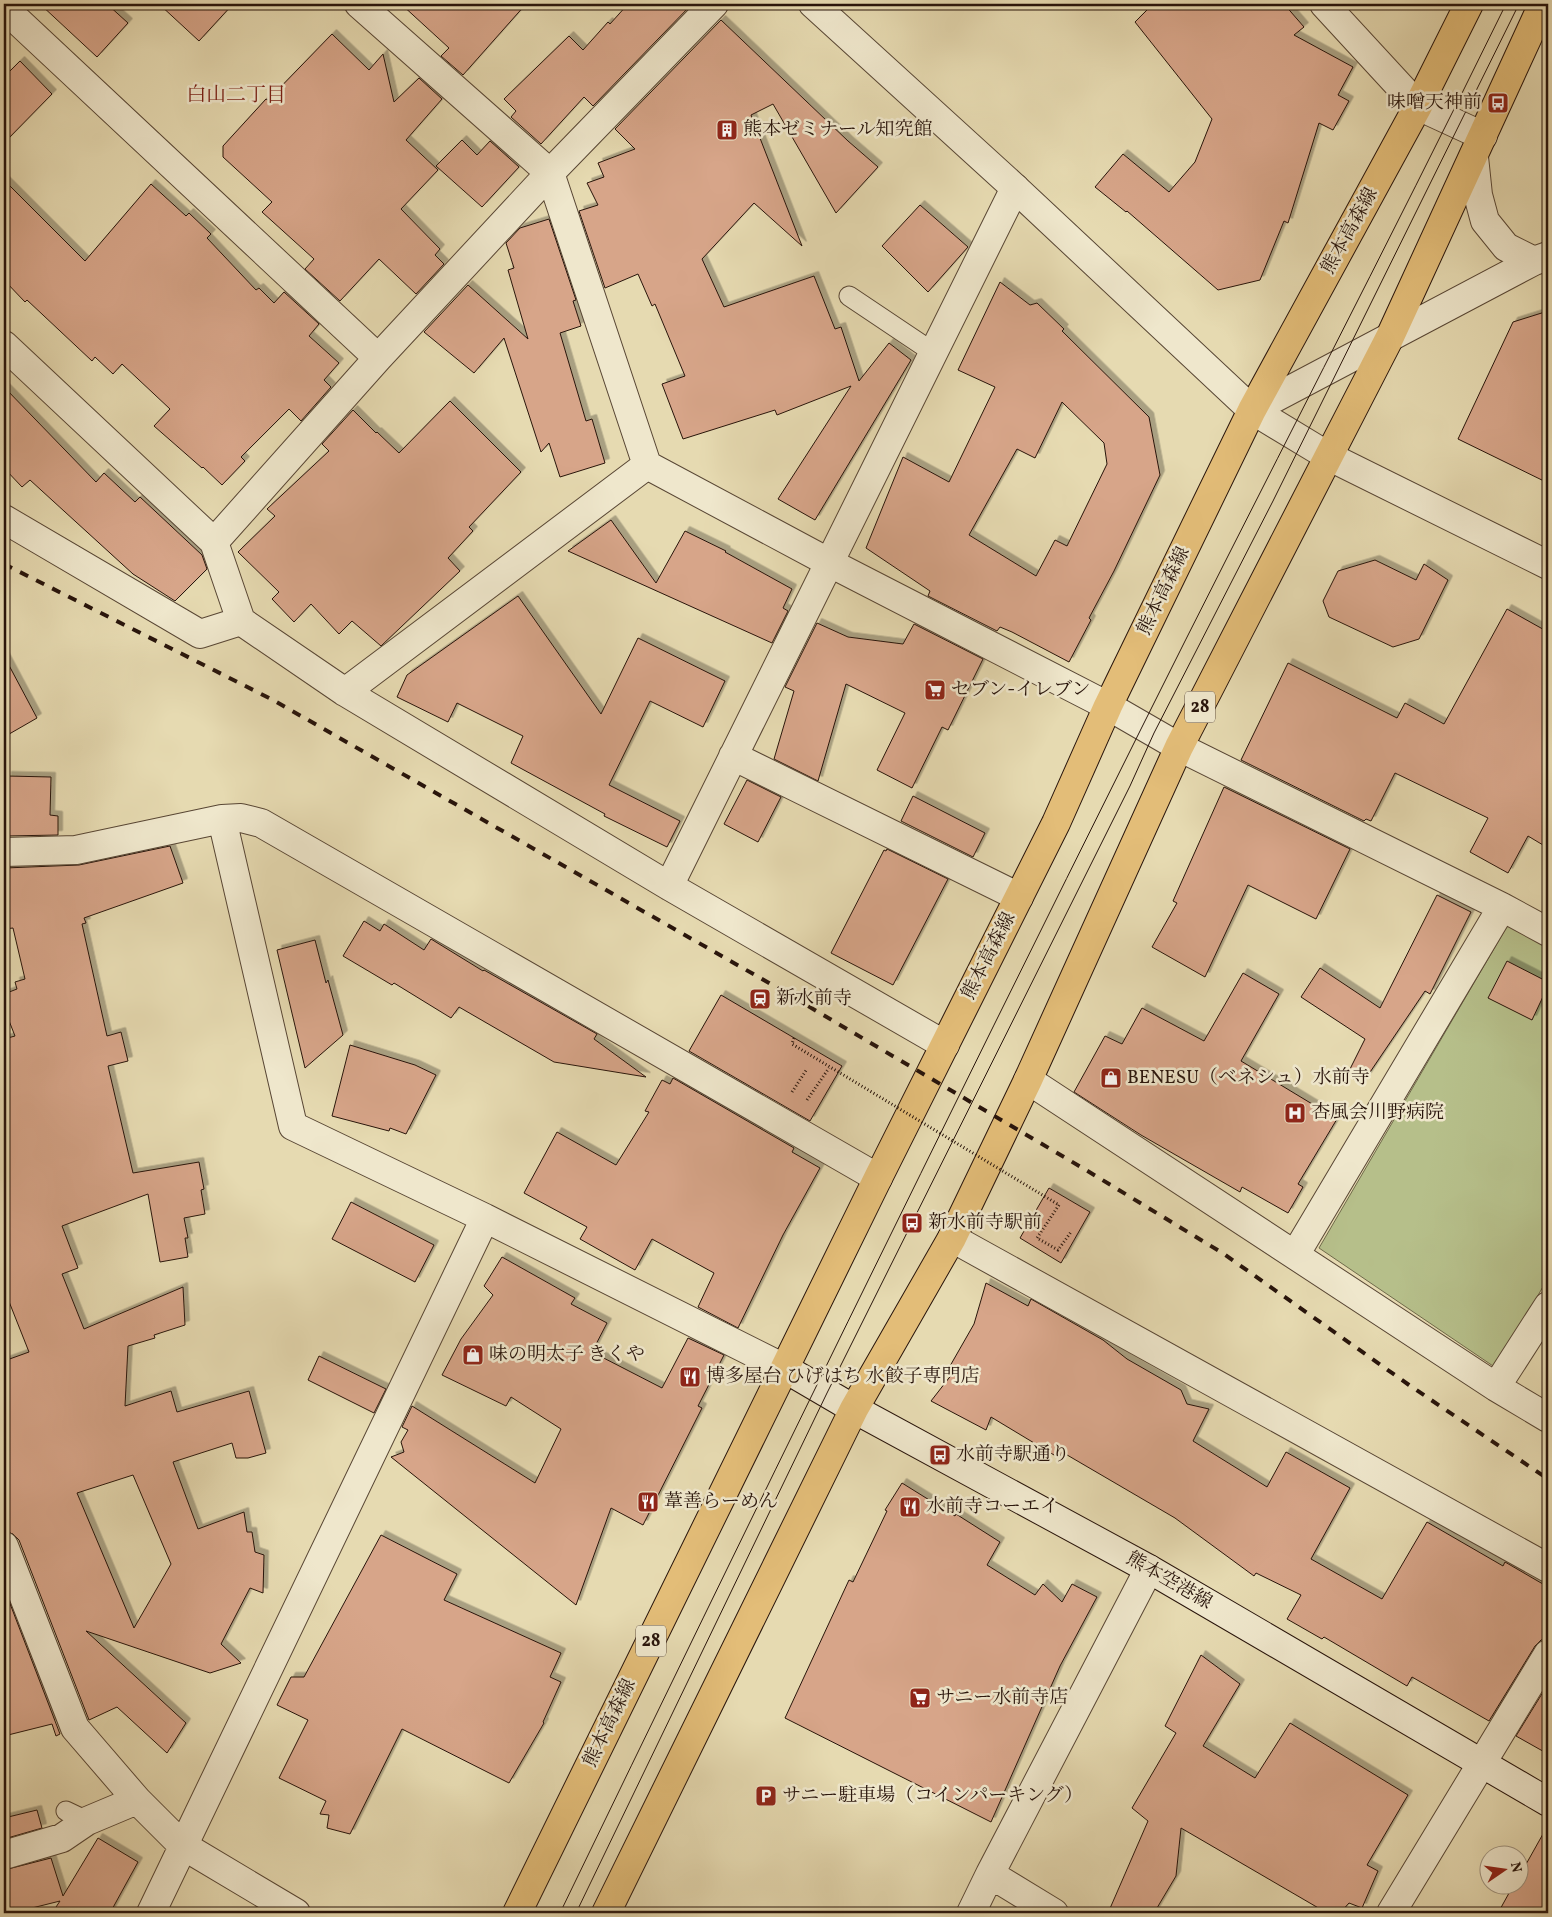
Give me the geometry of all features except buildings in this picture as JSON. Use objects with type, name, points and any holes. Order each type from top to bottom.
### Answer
[{"type":"main road","name":"熊本高森線","points":[[517,1913],[784,1368],[1056,823],[1108,706],[1252,410],[1418,106],[1469,4]]},
{"type":"main road","name":"28","points":[[606,1913],[854,1409],[952,1238],[1028,1080],[1179,747],[1389,339],[1542,4]]},
{"type":"street","points":[[359,4],[550,173],[647,466],[830,563],[1108,706],[1179,747],[1502,907],[1548,932]]},
{"type":"street","points":[[214,542],[378,358],[550,173],[714,4]]},
{"type":"street","points":[[813,4],[1015,188],[1252,410],[1328,456],[1548,565]]},
{"type":"street","points":[[1324,4],[1418,106],[1478,147],[1478,195],[1485,221],[1506,247],[1541,258]]},
{"type":"street","points":[[4,8],[378,358]]},
{"type":"street","points":[[669,886],[1015,188]]},
{"type":"street","points":[[1252,410],[1541,258]]},
{"type":"street","points":[[4,345],[214,542],[241,621],[345,692],[669,886],[945,1045]]},
{"type":"street","points":[[345,692],[647,466]]},
{"type":"street","points":[[4,518],[200,634],[241,621]]},
{"type":"street","points":[[734,756],[1019,897]]},
{"type":"street","points":[[4,852],[76,850],[222,819],[241,818],[261,824],[878,1178]]},
{"type":"street","name":"熊本空港線","points":[[222,819],[294,1126],[485,1218],[784,1368],[854,1409],[1149,1568],[1548,1802]]},
{"type":"street","points":[[1295,1255],[1502,907]]},
{"type":"street","points":[[1028,1080],[1496,1387],[1548,1418]]},
{"type":"street","points":[[151,1913],[182,1845],[485,1218]]},
{"type":"street","points":[[952,1238],[1548,1568]]},
{"type":"street","points":[[1496,1387],[1548,1306]]},
{"type":"street","points":[[4,1546],[75,1728],[137,1800],[182,1845],[296,1913]]},
{"type":"street","points":[[971,1913],[1149,1568]]},
{"type":"street","points":[[1391,1913],[1548,1654]]},
{"type":"street","points":[[4,1855],[62,1838],[76,1816],[137,1800]]},
{"type":"street","points":[[990,1874],[1054,1913]]},
{"type":"lane","points":[[850,296],[934,353]]},
{"type":"path","points":[[794,1038],[792,1044],[829,1068],[1059,1205],[1036,1238],[1058,1250],[1072,1232]]},
{"type":"path","points":[[803,1106],[829,1068]]},
{"type":"path","points":[[790,1096],[807,1069]]},
{"type":"green space","points":[[1509,923],[1548,944],[1548,1278],[1496,1368],[1319,1248]]},
{"type":"tram line","points":[[560,1913],[848,1321],[1067,878],[1506,4]]},
{"type":"tram line","points":[[576,1913],[827,1393],[1130,786],[1154,733],[1273,501],[1519,4]]},
{"type":"railway","points":[[4,564],[273,700],[769,983],[1086,1170],[1224,1254],[1409,1385],[1548,1479]]},
{"type":"place","name":"味噌天神前","points":[[1498,103]]},
{"type":"place","name":"熊本ゼミナール知究館","points":[[727,130]]},
{"type":"place","name":"セブン-イレブン","points":[[935,690]]},
{"type":"place","name":"新水前寺","points":[[760,999]]},
{"type":"place","name":"BENESU（ベネシュ）水前寺","points":[[1111,1078]]},
{"type":"place","name":"杏風会川野病院","points":[[1295,1113]]},
{"type":"place","name":"新水前寺駅前","points":[[912,1223]]},
{"type":"place","name":"味の明太子 きくや","points":[[473,1355]]},
{"type":"place","name":"博多屋台 ひげはち 水餃子専門店","points":[[690,1377]]},
{"type":"place","name":"水前寺駅通り","points":[[940,1455]]},
{"type":"place","name":"葦善らーめん","points":[[648,1502]]},
{"type":"place","name":"水前寺コーエイ","points":[[910,1507]]},
{"type":"place","name":"サニー水前寺店","points":[[920,1698]]},
{"type":"place","name":"サニー駐車場（コインパーキング）","points":[[766,1796]]},
{"type":"district","name":"白山二丁目","points":[[236,96]]}]
